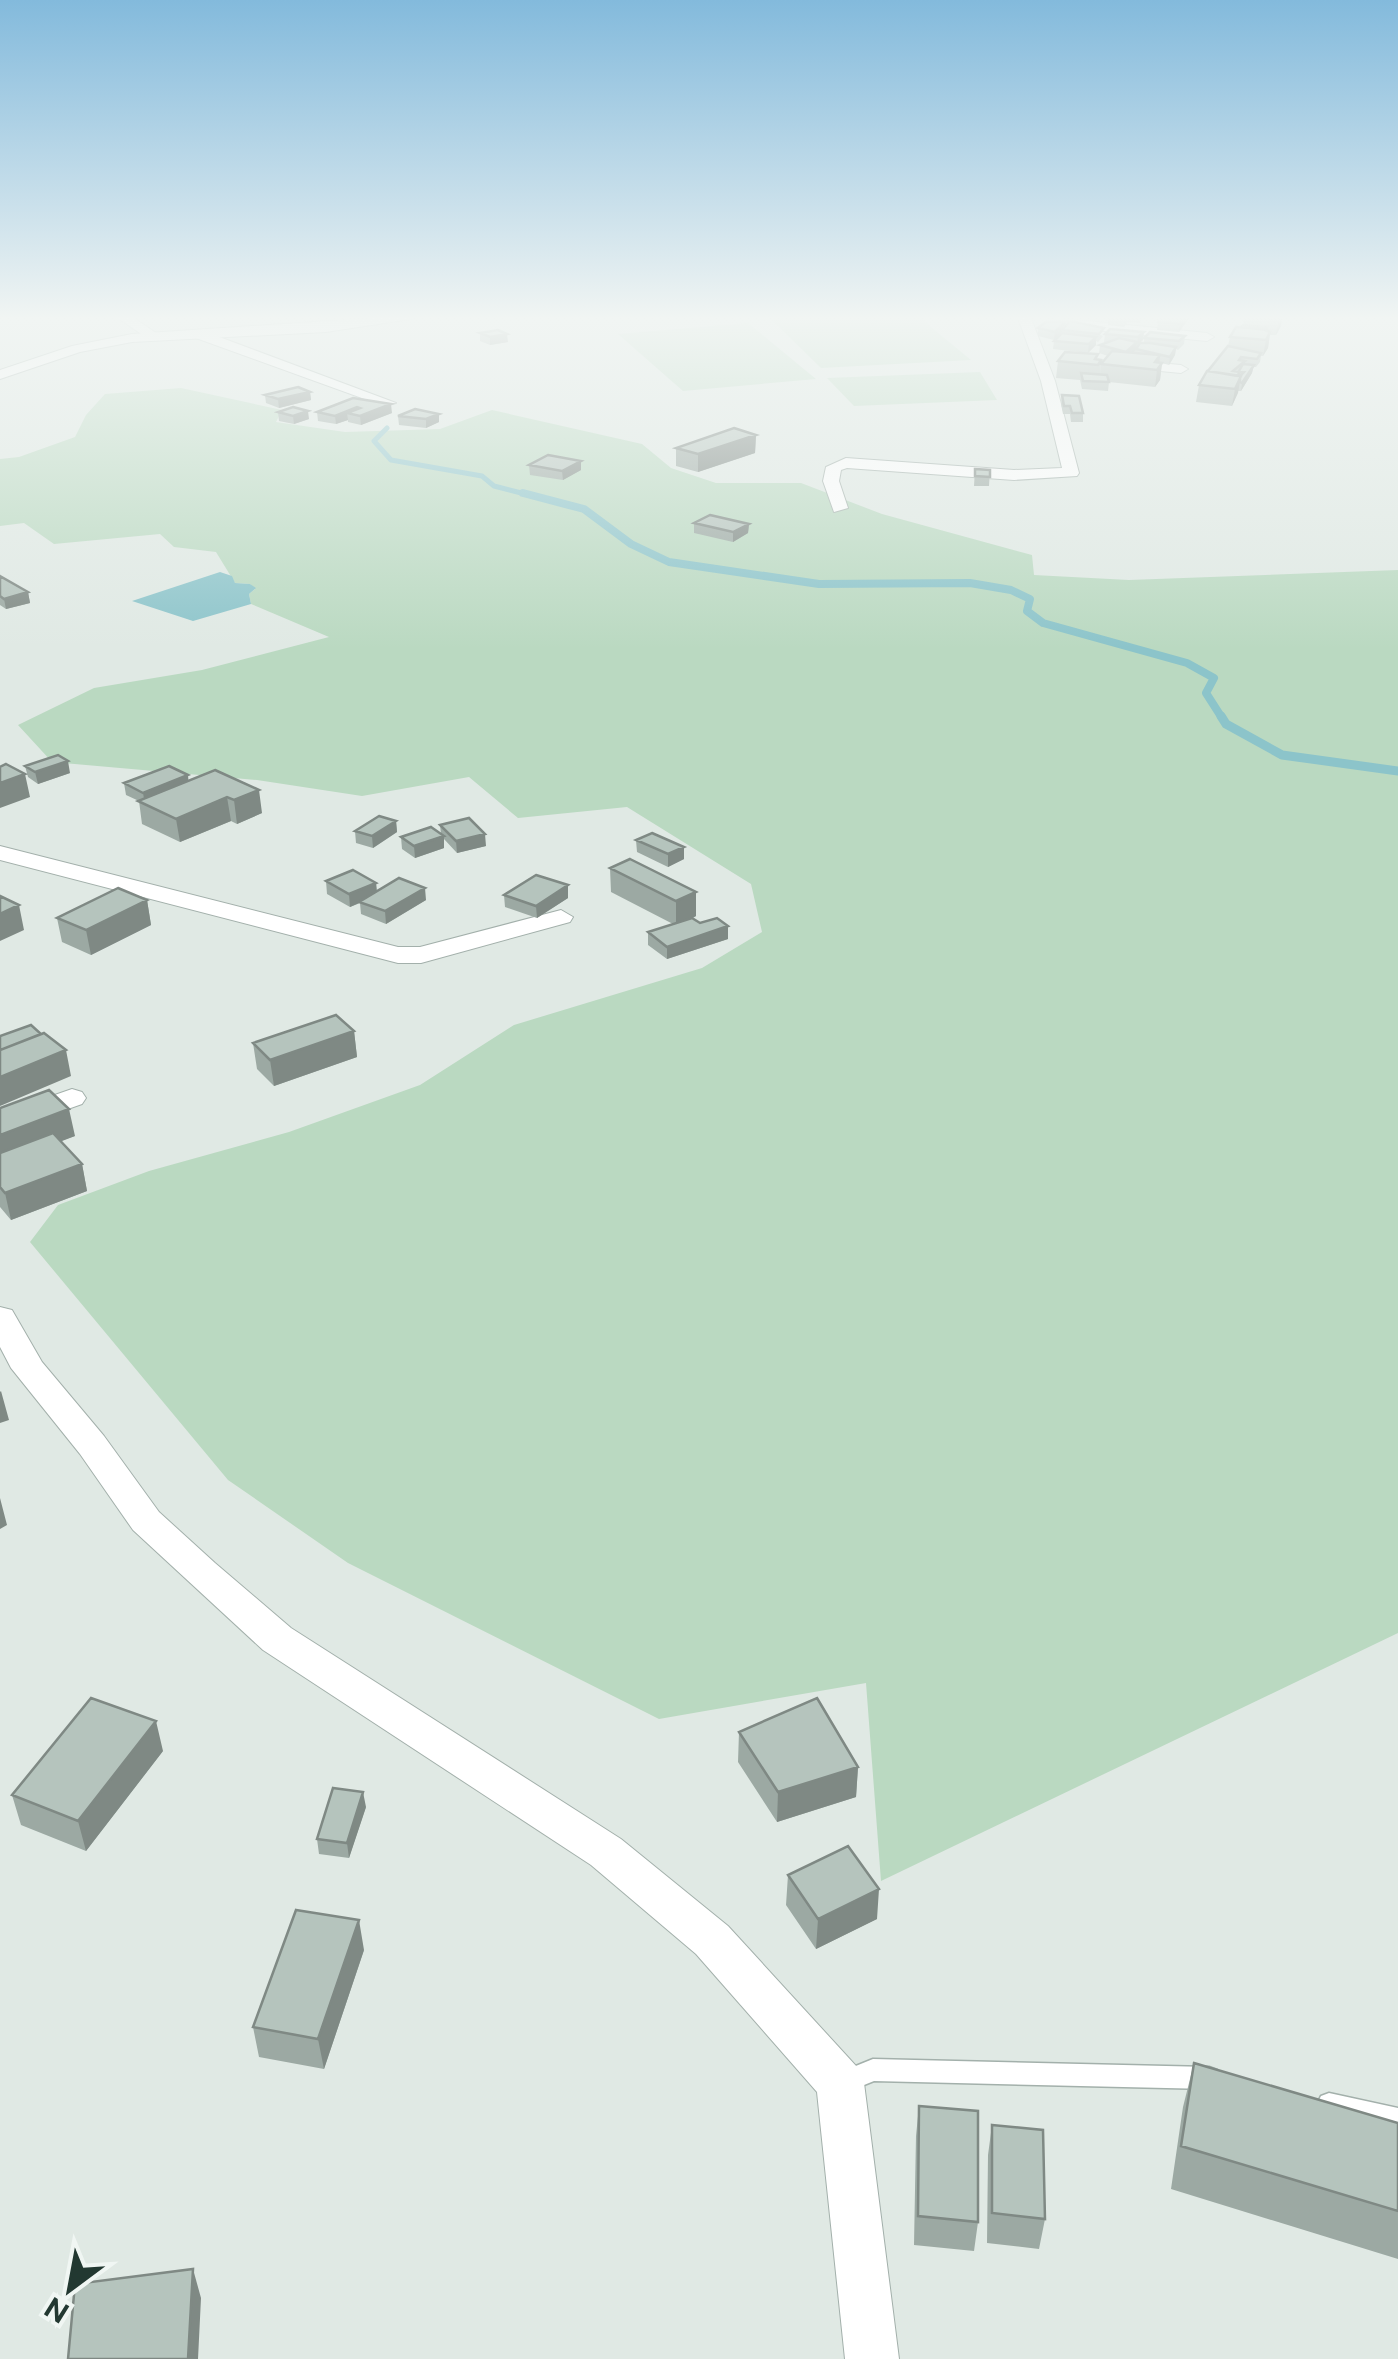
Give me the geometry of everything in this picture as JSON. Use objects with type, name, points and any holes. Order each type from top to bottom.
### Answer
[{"type":"street","points":[[840,508],[831,481],[834,467],[846,464],[1014,475],[1071,474],[1062,428]]},
{"type":"street","points":[[0,853],[398,955],[421,955],[561,917]]},
{"type":"street","points":[[0,1124],[72,1098]]},
{"type":"street","points":[[0,1317],[28,1368],[92,1444],[146,1521],[202,1573],[277,1640],[606,1852],[712,1940],[840,2083],[872,2359]]},
{"type":"lane","points":[[840,2083],[873,2070],[1210,2078],[1228,2082]]},
{"type":"lane","points":[[1304,2098],[1398,2119]]},
{"type":"green space","points":[[79,428],[318,428],[345,432],[572,428],[642,444],[671,468],[716,483],[801,483],[882,514],[1032,555],[1034,575],[1129,580],[1398,570],[1398,1633],[881,1881],[866,1683],[659,1719],[348,1563],[228,1480],[30,1242],[58,1205],[149,1171],[289,1132],[420,1085],[514,1025],[702,968],[762,932],[751,884],[627,807],[518,818],[469,777],[362,796],[257,780],[52,762],[18,725],[94,688],[202,670],[329,637],[251,604],[249,594],[255,589],[250,584],[235,583],[216,552],[174,547],[160,534],[54,544],[24,523],[0,526],[0,459],[19,457],[75,437]]},
{"type":"water","points":[[220,572],[232,576],[235,583],[256,588],[249,594],[251,604],[193,621],[132,601]]},
{"type":"building","points":[[734,428],[756,435],[698,454],[676,448]]},
{"type":"building","points":[[548,455],[581,461],[562,471],[529,465]]},
{"type":"building","points":[[975,469],[990,470],[990,477],[975,476]]},
{"type":"building","points":[[710,515],[749,524],[733,532],[694,523]]},
{"type":"building","points":[[0,576],[28,592],[4,599],[0,596]]},
{"type":"building","points":[[58,755],[68,761],[35,772],[25,766]]},
{"type":"building","points":[[6,764],[25,774],[0,783],[0,767]]},
{"type":"building","points":[[169,766],[188,775],[143,793],[124,783]]},
{"type":"building","points":[[215,770],[259,790],[234,800],[227,797],[176,819],[138,801]]},
{"type":"building","points":[[379,816],[396,821],[372,836],[355,831]]},
{"type":"building","points":[[469,818],[485,834],[456,841],[440,825]]},
{"type":"building","points":[[431,827],[444,836],[414,846],[401,837]]},
{"type":"building","points":[[652,833],[684,847],[668,854],[636,840]]},
{"type":"building","points":[[630,859],[696,892],[676,901],[610,868]]},
{"type":"building","points":[[353,870],[376,883],[349,894],[326,881]]},
{"type":"building","points":[[536,875],[568,885],[536,906],[504,895]]},
{"type":"building","points":[[399,878],[425,888],[385,911],[359,902]]},
{"type":"building","points":[[118,888],[147,900],[86,930],[57,918]]},
{"type":"building","points":[[0,896],[19,905],[0,914]]},
{"type":"building","points":[[692,918],[700,923],[717,918],[728,926],[667,947],[648,932]]},
{"type":"building","points":[[336,1015],[354,1031],[270,1060],[253,1043]]},
{"type":"building","points":[[31,1025],[41,1034],[0,1050],[0,1036]]},
{"type":"building","points":[[44,1033],[66,1050],[0,1077],[0,1050]]},
{"type":"building","points":[[49,1090],[69,1109],[0,1135],[0,1108]]},
{"type":"building","points":[[53,1133],[82,1164],[5,1193],[0,1187],[0,1153]]},
{"type":"building","points":[[91,1698],[156,1721],[78,1821],[12,1795]]},
{"type":"building","points":[[817,1698],[858,1767],[778,1792],[739,1732]]},
{"type":"building","points":[[333,1788],[363,1792],[347,1843],[317,1839]]},
{"type":"building","points":[[848,1846],[879,1889],[818,1919],[788,1875]]},
{"type":"building","points":[[296,1910],[359,1920],[318,2039],[253,2027]]},
{"type":"building","points":[[1194,2063],[1398,2123],[1398,2211],[1181,2146]]},
{"type":"building","points":[[919,2106],[978,2111],[978,2222],[918,2216]]},
{"type":"building","points":[[992,2125],[1043,2130],[1045,2219],[992,2213]]},
{"type":"building","points":[[193,2269],[188,2359],[68,2359],[75,2284]]},
{"type":"waterway","points":[[387,428],[374,441],[391,460],[482,476],[494,486],[533,496]]},
{"type":"waterway","points":[[523,493],[584,509],[631,544],[669,562],[819,584],[970,583],[1011,590],[1030,599],[1027,611],[1043,623],[1187,663],[1214,678],[1206,693],[1222,718]]},
{"type":"waterway","points":[[1221,716],[1226,724],[1282,755],[1398,771]]}]
